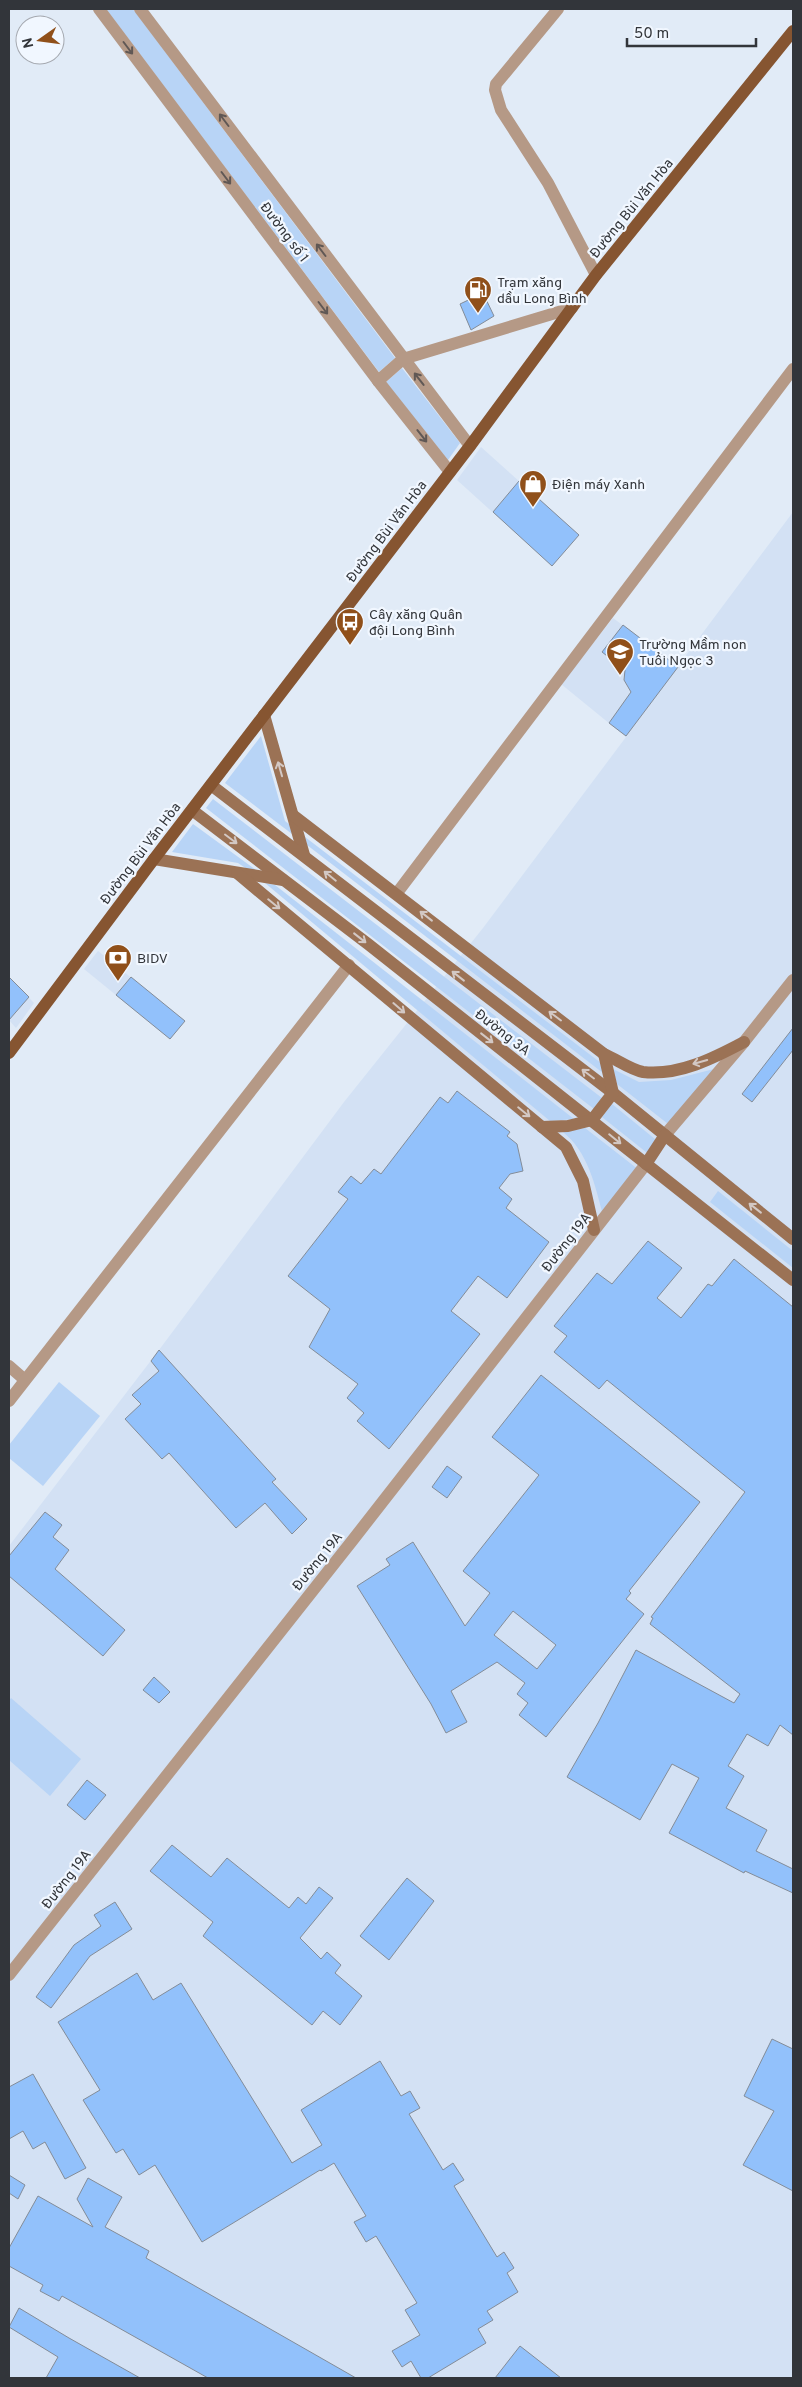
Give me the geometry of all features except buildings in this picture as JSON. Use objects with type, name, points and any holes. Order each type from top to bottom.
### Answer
[{"type":"main road","name":"Đường Bùi Văn Hòa","points":[[9,1053],[154,859],[470,446],[596,276],[793,31]]},
{"type":"street","name":"Đường số 1","points":[[99,9],[378,381],[450,472]]},
{"type":"street","name":"Đường số 1","points":[[140,9],[470,446]]},
{"type":"street","points":[[558,9],[496,84],[495,90],[506,118],[548,183],[596,276]]},
{"type":"street","points":[[378,381],[404,359],[572,308]]},
{"type":"street","points":[[397,894],[793,369]]},
{"type":"street","points":[[264,715],[304,855]]},
{"type":"street","name":"Đường 3A","points":[[211,785],[613,1093],[793,1239]]},
{"type":"street","name":"Đường 3A","points":[[192,810],[592,1120],[793,1280]]},
{"type":"street","points":[[294,816],[604,1054],[642,1072],[672,1070],[710,1060],[744,1042]]},
{"type":"street","points":[[154,859],[286,881]]},
{"type":"street","points":[[237,873],[566,1147],[583,1181],[594,1230]]},
{"type":"street","points":[[9,1401],[349,965]]},
{"type":"street","points":[[646,1164],[665,1135],[744,1042],[793,980]]},
{"type":"street","points":[[542,1127],[568,1126],[592,1120],[613,1093],[604,1054]]},
{"type":"street","name":"Đường 19A","points":[[9,1975],[646,1164]]},
{"type":"street","points":[[9,1366],[25,1380]]},
{"type":"shaded area","points":[[106,9],[133,9],[395,358],[379,372]]},
{"type":"shaded area","points":[[402,368],[460,443],[448,460],[386,382]]},
{"type":"shaded area","points":[[481,447],[579,535],[552,566],[457,480]]},
{"type":"shaded area","points":[[793,512],[793,2378],[9,2378],[9,1546],[159,1350],[344,1102],[483,928],[626,737],[561,684],[613,618],[678,666]]},
{"type":"shaded area","points":[[261,736],[285,821],[290,825],[292,834],[225,783]]},
{"type":"shaded area","points":[[213,799],[602,1098],[594,1109],[206,808]]},
{"type":"shaded area","points":[[193,824],[256,870],[247,869],[238,863],[172,852]]},
{"type":"shaded area","points":[[305,837],[601,1063],[603,1073],[307,845]]},
{"type":"shaded area","points":[[265,883],[275,885],[574,1119],[550,1121]]},
{"type":"shaded area","name":"BIDV","points":[[98,951],[185,1021],[170,1039],[84,969]]},
{"type":"shaded area","points":[[9,977],[34,1003],[16,1028],[9,1020]]},
{"type":"shaded area","points":[[613,1069],[639,1082],[671,1080],[714,1069],[672,1127],[617,1084]]},
{"type":"shaded area","points":[[612,1104],[661,1144],[651,1156],[602,1117]]},
{"type":"shaded area","points":[[585,1128],[639,1170],[603,1215],[585,1159],[572,1140],[563,1132]]},
{"type":"shaded area","points":[[718,1191],[793,1251],[793,1268],[710,1202]]},
{"type":"shaded area","points":[[59,1382],[100,1416],[43,1486],[9,1458],[9,1445]]},
{"type":"shaded area","points":[[11,1698],[81,1759],[50,1796],[9,1760],[9,1701]]},
{"type":"place","name":"Trạm xăng dầu Long Bình","points":[[478,314]]},
{"type":"place","name":"Điện máy Xanh","points":[[533,508]]},
{"type":"place","name":"Cây xăng Quân đội Long Bình","points":[[350,646]]},
{"type":"place","name":"Trường Mầm non Tuổi Ngọc 3","points":[[620,676]]},
{"type":"place","name":"BIDV","points":[[118,982]]}]
